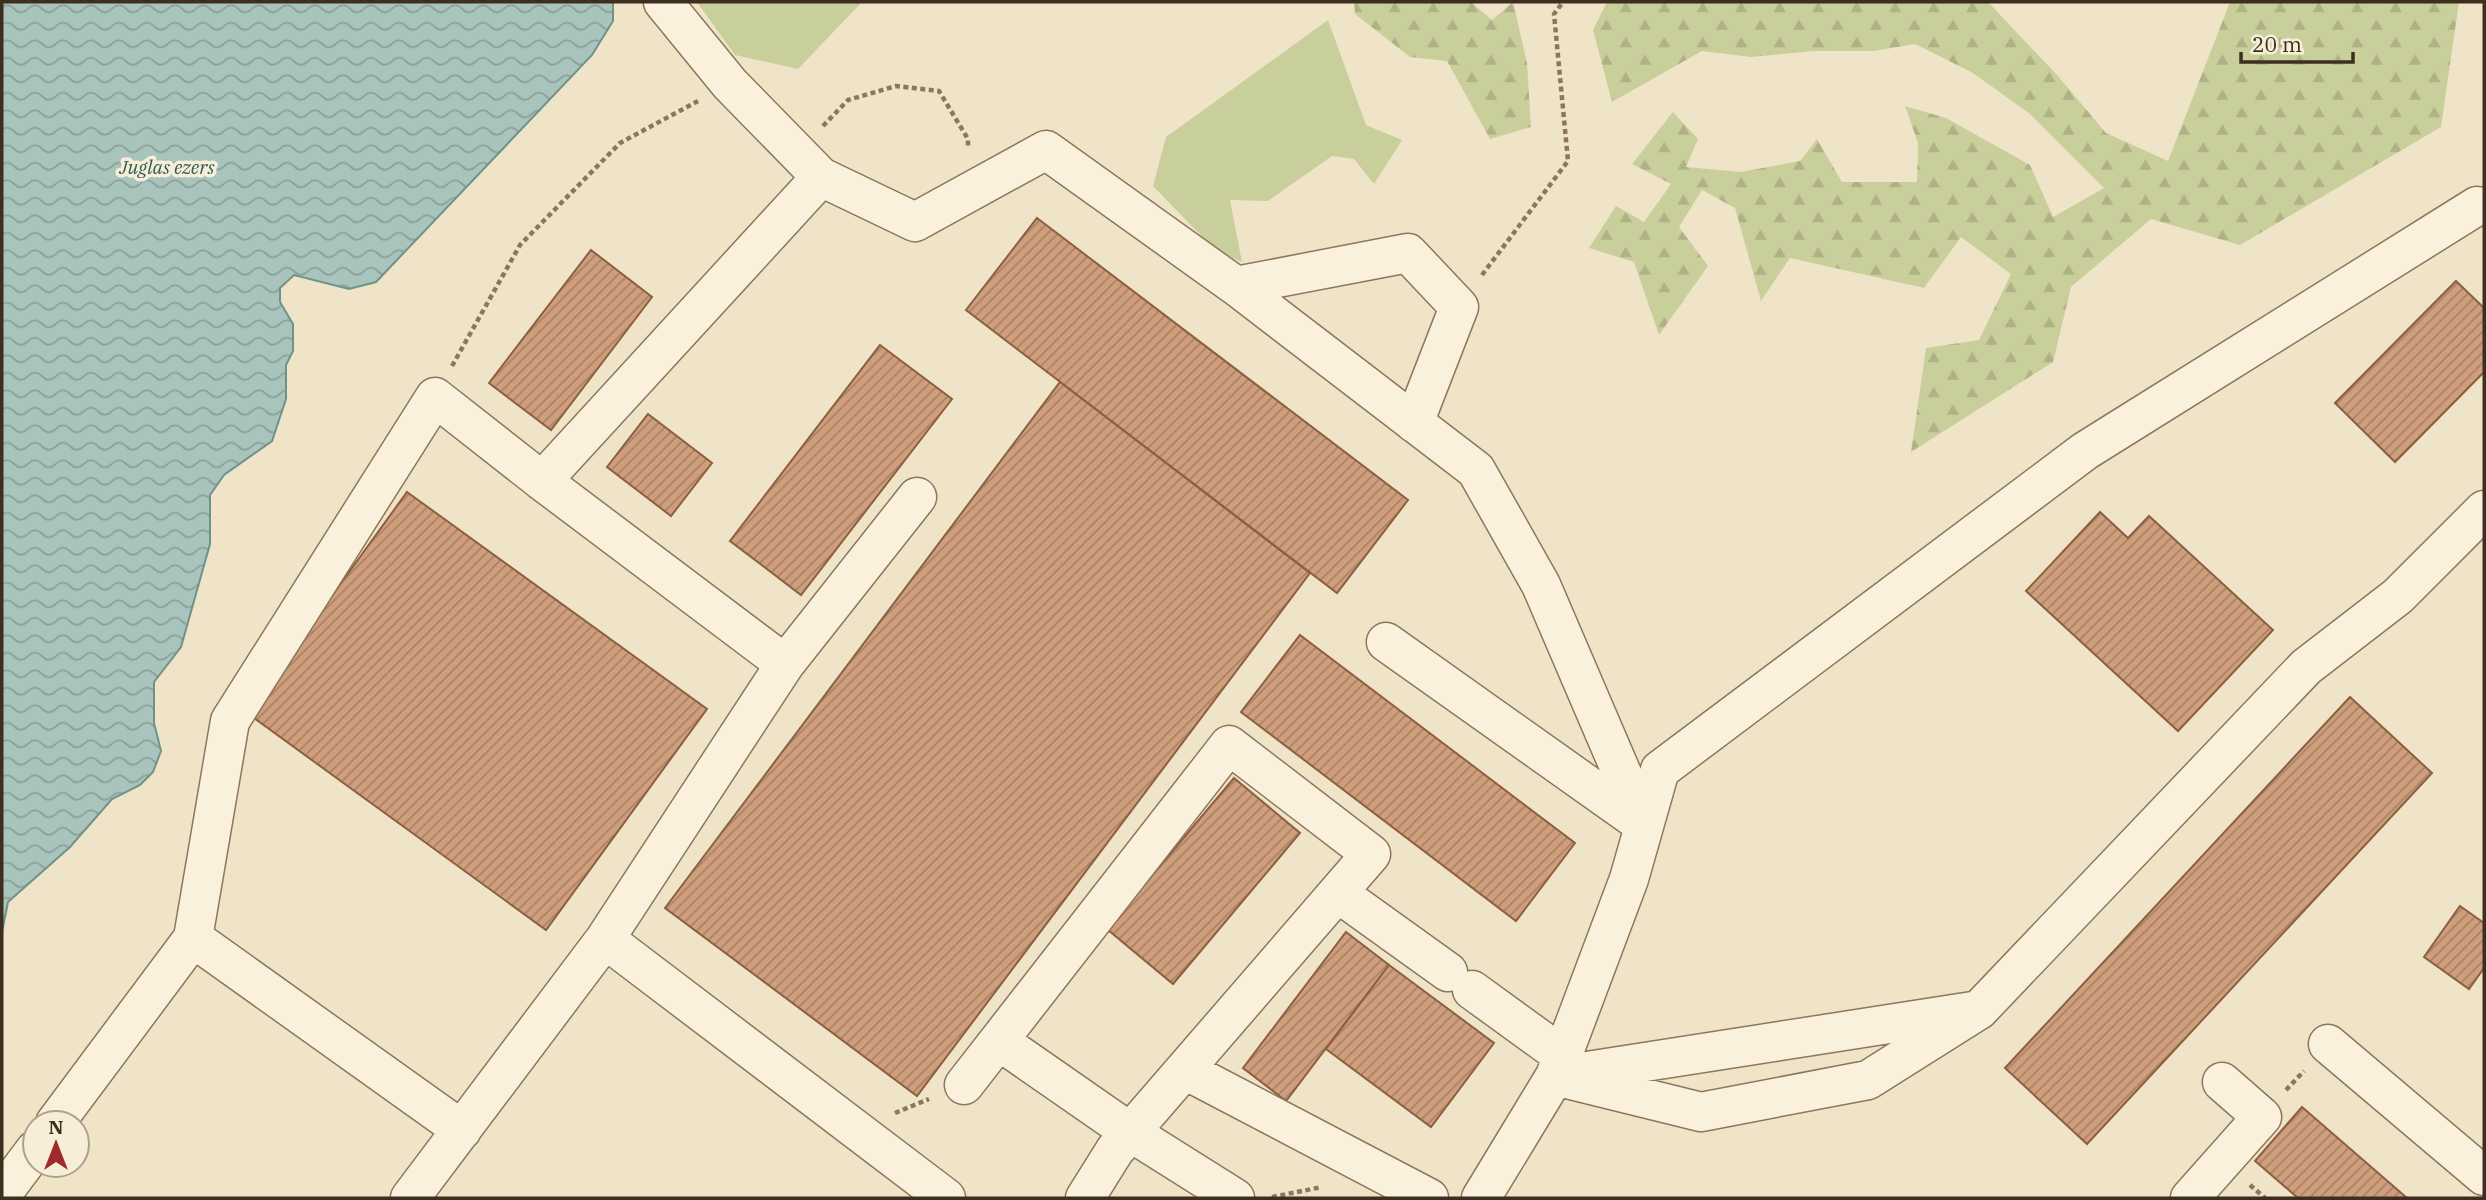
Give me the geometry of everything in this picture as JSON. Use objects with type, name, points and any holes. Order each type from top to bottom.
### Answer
[{"type":"lane","points":[[663,2],[730,84],[809,164],[915,222],[1046,150],[1236,286],[1476,470],[1541,585],[1644,825]]},
{"type":"lane","points":[[542,481],[809,164]]},
{"type":"lane","points":[[1481,1198],[1559,1066],[1629,879],[1660,770],[2085,451],[2482,207]]},
{"type":"lane","points":[[1236,286],[1408,253],[1459,307],[1414,423]]},
{"type":"lane","points":[[65,1109],[193,938],[230,721],[435,397],[785,664]]},
{"type":"lane","points":[[410,1198],[605,939],[785,664],[917,497]]},
{"type":"lane","points":[[1338,893],[1460,981],[1559,1066],[1701,1112],[1868,1080],[1979,1010],[2306,667],[2398,596],[2484,510]]},
{"type":"lane","points":[[1386,642],[1644,825]]},
{"type":"lane","points":[[964,1085],[1229,744],[1371,854],[1115,1150],[1085,1198]]},
{"type":"lane","points":[[193,938],[463,1130]]},
{"type":"lane","points":[[605,939],[946,1198]]},
{"type":"lane","points":[[1559,1066],[1979,1010]]},
{"type":"lane","points":[[999,1041],[1130,1132],[1235,1198]]},
{"type":"lane","points":[[2328,1044],[2484,1176]]},
{"type":"lane","points":[[1185,1069],[1429,1198]]},
{"type":"lane","points":[[2190,1198],[2262,1117],[2221,1082]]},
{"type":"lane","points":[[2,1194],[21,1169]]},
{"type":"path","points":[[1459,307],[1568,161],[1554,14],[1563,2]]},
{"type":"path","points":[[435,397],[520,244],[620,143],[730,84]]},
{"type":"path","points":[[809,164],[848,100],[896,86],[939,92],[968,139],[966,194]]},
{"type":"path","points":[[2262,1117],[2328,1044]]},
{"type":"path","points":[[856,1129],[964,1085]]},
{"type":"green space","points":[[697,2],[862,2],[798,69],[735,55]]},
{"type":"green space","points":[[1354,2],[1471,2],[1492,20],[1513,2],[1527,63],[1531,127],[1490,139],[1447,61],[1410,57],[1355,14]]},
{"type":"green space","points":[[1607,2],[1988,2],[2057,75],[2106,133],[2168,161],[2230,2],[2459,2],[2441,127],[2240,245],[2151,219],[2071,287],[2053,362],[1911,452],[1926,348],[1979,340],[2011,274],[1961,237],[1924,288],[1790,258],[1761,301],[1735,208],[1702,190],[1679,227],[1708,266],[1659,335],[1634,262],[1589,248],[1616,206],[1644,222],[1671,184],[1632,164],[1673,112],[1698,139],[1686,167],[1741,172],[1800,161],[1817,139],[1842,182],[1917,182],[1918,143],[1905,106],[1946,118],[2030,165],[2053,217],[2104,188],[2030,114],[1973,73],[1915,44],[1874,51],[1813,51],[1751,57],[1702,51],[1612,102],[1593,30]]},
{"type":"green space","points":[[1328,20],[1366,125],[1402,140],[1374,184],[1354,159],[1332,156],[1268,201],[1230,200],[1242,262],[1215,250],[1153,186],[1166,137]]},
{"type":"water","name":"Juglas ezers","points":[[2,2],[613,2],[613,21],[592,55],[376,282],[349,289],[294,275],[280,288],[280,302],[293,324],[293,351],[286,365],[286,399],[272,441],[224,475],[210,495],[210,544],[181,647],[154,682],[154,723],[161,751],[153,772],[140,785],[112,799],[70,847],[8,902],[2,932]]},
{"type":"building","points":[[1037,218],[1408,500],[1337,593],[966,310]]},
{"type":"building","points":[[591,250],[652,297],[551,430],[489,383]]},
{"type":"building","points":[[2456,281],[2484,308],[2484,372],[2395,462],[2335,403]]},
{"type":"building","points":[[880,345],[952,399],[801,595],[730,541]]},
{"type":"building","points":[[1060,382],[1310,573],[917,1096],[665,908]]},
{"type":"building","points":[[648,414],[712,463],[671,516],[607,467]]},
{"type":"building","points":[[407,492],[707,709],[546,930],[247,713]]},
{"type":"building","points":[[2100,512],[2128,538],[2149,516],[2273,630],[2178,731],[2026,591]]},
{"type":"building","points":[[1300,635],[1575,843],[1516,921],[1241,712]]},
{"type":"building","points":[[2350,697],[2432,773],[2087,1144],[2005,1068]]},
{"type":"building","points":[[1234,778],[1300,833],[1173,984],[1107,929]]},
{"type":"building","points":[[2460,906],[2484,923],[2484,968],[2469,989],[2424,957]]},
{"type":"building","points":[[1346,932],[1389,965],[1286,1101],[1243,1068]]},
{"type":"building","points":[[1389,965],[1494,1043],[1431,1127],[1326,1049]]},
{"type":"building","points":[[2302,1107],[2407,1198],[2298,1198],[2255,1161]]}]
